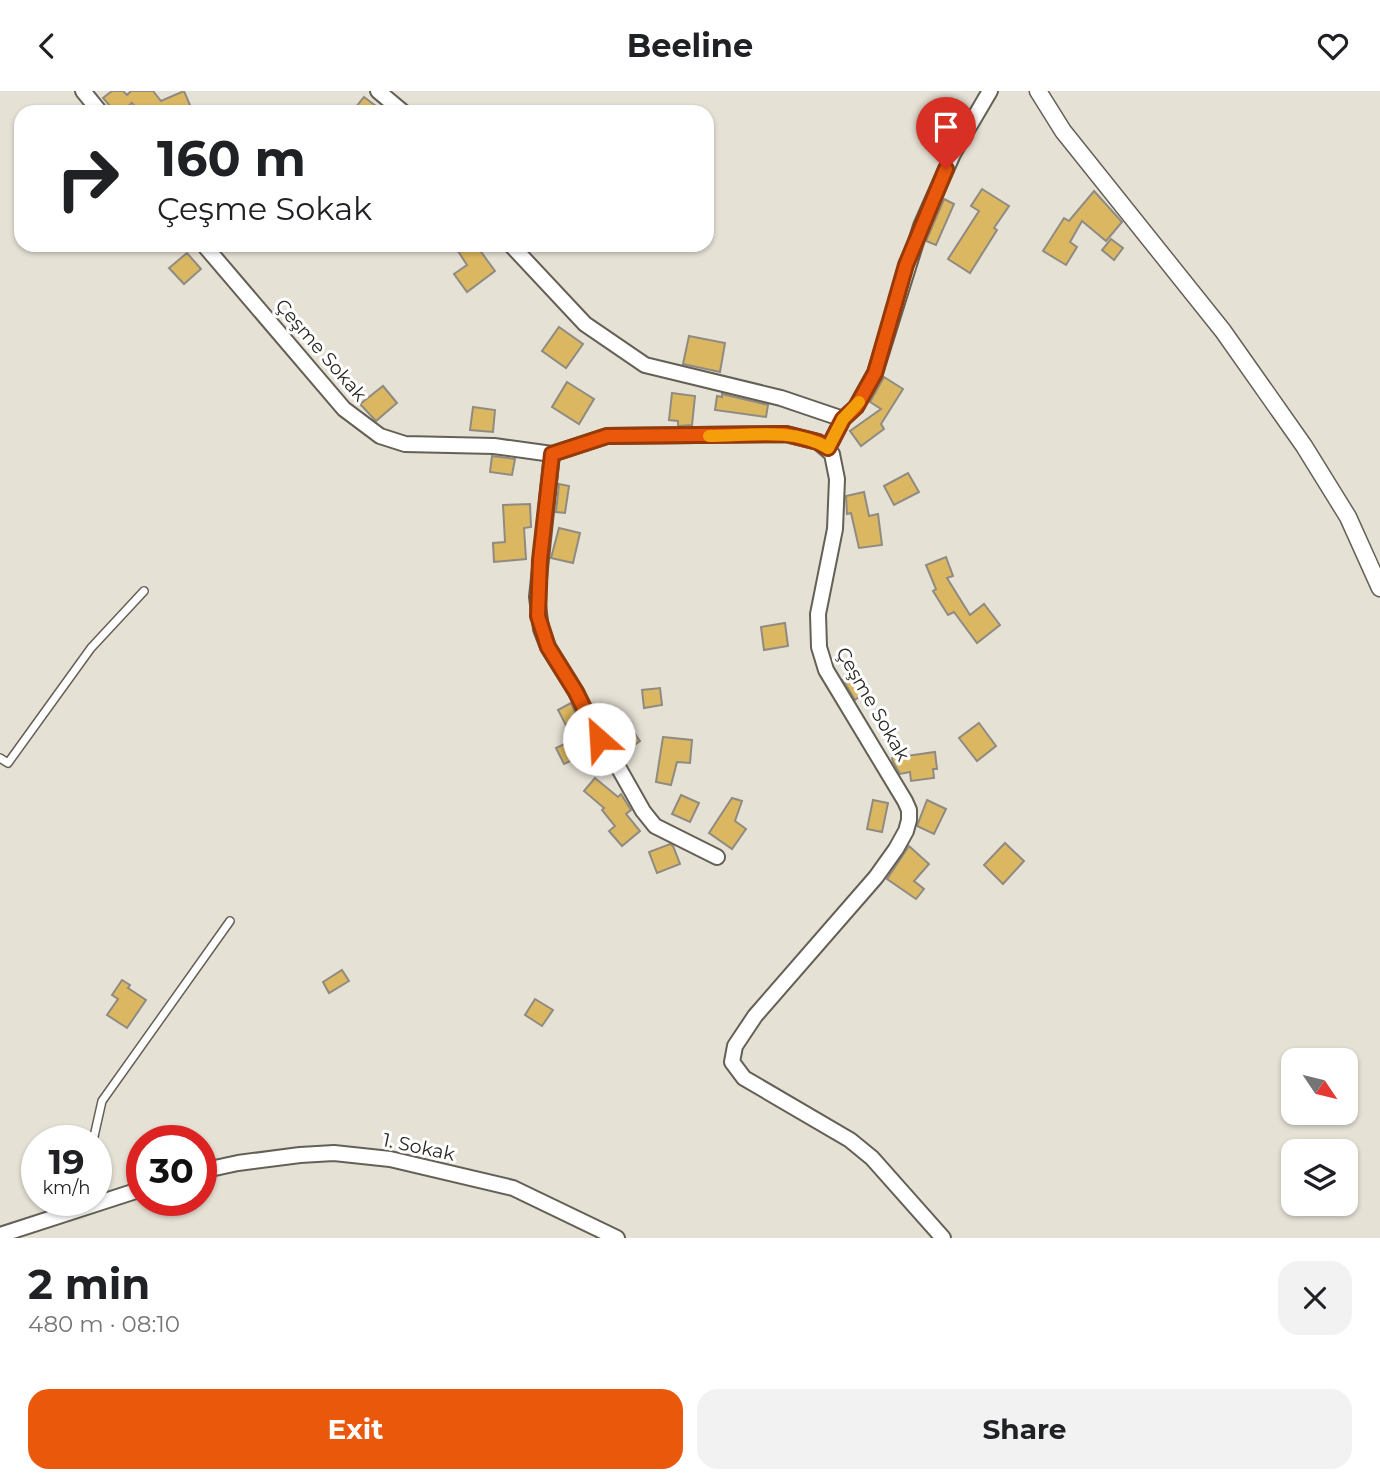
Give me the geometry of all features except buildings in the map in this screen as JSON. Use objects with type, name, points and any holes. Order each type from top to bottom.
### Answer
[{"type":"street","points":[[83,91],[94,105]]},
{"type":"street","points":[[378,91],[395,105]]},
{"type":"street","points":[[828,448],[843,419],[856,407],[875,373],[921,226],[953,154],[990,91]]},
{"type":"street","points":[[1038,91],[1063,131],[1223,331],[1304,446],[1348,517],[1380,588]]},
{"type":"street","name":"Çeşme Sokak","points":[[210,252],[344,409],[380,436],[405,444],[494,446],[552,454],[607,436],[786,434],[818,442],[828,448],[832,454],[837,479],[835,529],[818,614],[819,647],[826,670],[905,801],[909,820],[906,831],[876,877],[755,1016],[735,1046],[732,1062],[744,1077],[850,1140],[872,1158],[943,1238]]},
{"type":"street","points":[[518,252],[585,324],[645,365],[780,398],[843,419]]},
{"type":"street","points":[[552,454],[537,597],[541,629],[548,647],[576,692],[599,739],[608,749],[643,811],[655,826],[717,857]]},
{"type":"street","name":"1. Sokak","points":[[217,1168],[300,1155],[334,1153],[390,1159],[513,1188],[617,1238]]},
{"type":"street","points":[[0,1235],[52,1216]]},
{"type":"lane","points":[[0,758],[8,763],[92,647],[144,591]]},
{"type":"lane","points":[[97,1125],[102,1101],[230,921]]},
{"type":"slow traffic","points":[[709,436],[786,434],[818,442],[828,448],[843,419],[859,402]]},
{"type":"route","points":[[599,739],[576,692],[548,647],[538,616],[540,560],[552,454],[607,436],[626,435],[786,434],[818,442],[828,448],[843,419],[856,407],[875,373],[906,265],[946,169]]}]
